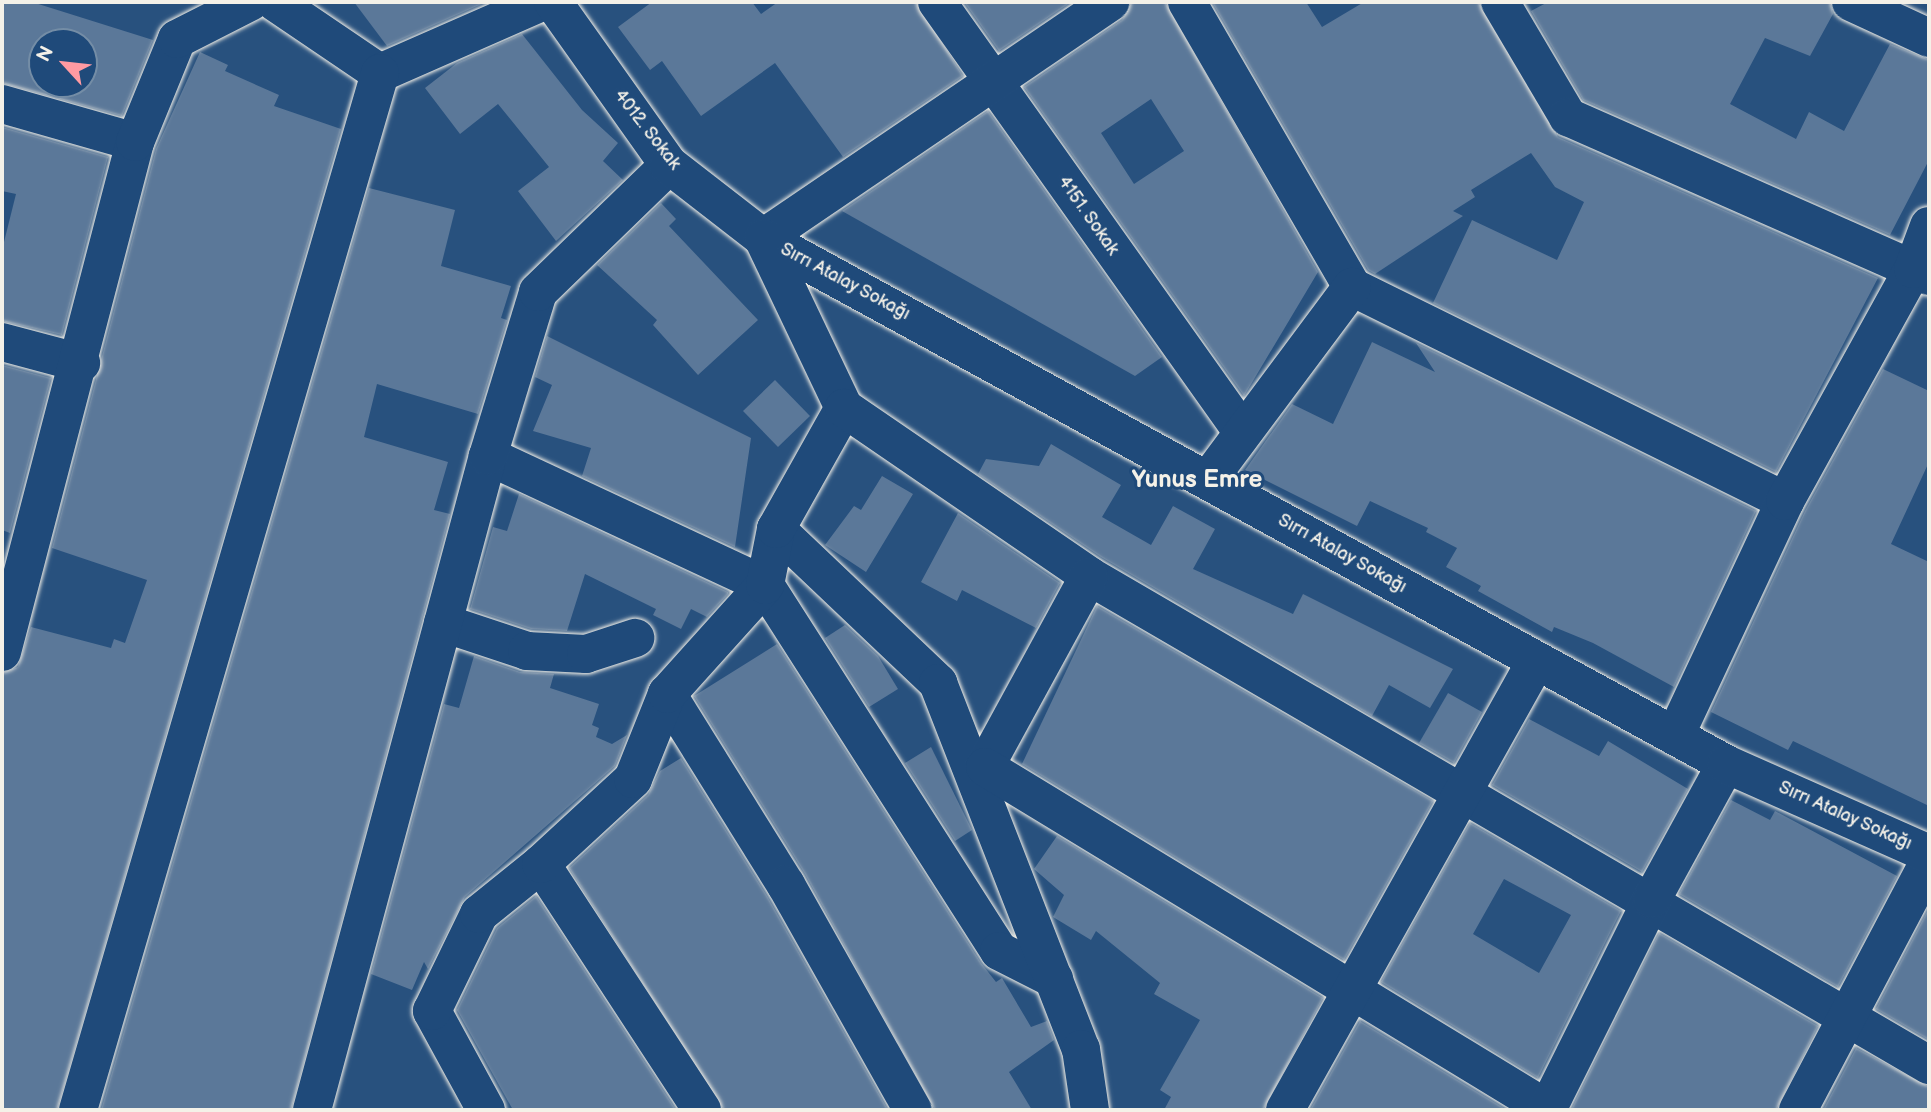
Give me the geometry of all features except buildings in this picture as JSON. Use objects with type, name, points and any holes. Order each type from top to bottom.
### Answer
[{"type":"street","points":[[2,652],[11,590],[81,363],[135,142],[177,39],[250,2]]},
{"type":"street","points":[[275,2],[380,73]]},
{"type":"street","points":[[380,73],[542,2]]},
{"type":"street","name":"4012. Sokak","points":[[553,2],[669,165],[763,238]]},
{"type":"street","name":"4151. Sokak","points":[[937,2],[1241,430]]},
{"type":"street","points":[[1110,2],[763,238],[844,408],[1089,576],[1651,899],[1929,1065]]},
{"type":"street","points":[[1187,2],[1352,287],[1785,501]]},
{"type":"street","points":[[1500,2],[1568,117],[1921,272]]},
{"type":"street","points":[[1851,2],[1929,38]]},
{"type":"street","points":[[78,1110],[380,73]]},
{"type":"street","points":[[2,104],[135,142]]},
{"type":"street","points":[[312,1110],[488,456],[538,292],[669,165]]},
{"type":"street","points":[[1675,736],[1785,501],[1921,272],[1929,226]]},
{"type":"street","name":"Sırrı Atalay Sokağı","points":[[763,238],[1726,764],[1929,854]]},
{"type":"street","points":[[1208,480],[1241,430],[1352,287]]},
{"type":"street","points":[[2,342],[81,363]]},
{"type":"street","points":[[486,1110],[432,1011],[479,914],[541,864],[633,779],[667,694],[765,585],[776,529],[844,408]]},
{"type":"street","points":[[488,456],[765,585],[999,951],[1054,979]]},
{"type":"street","points":[[776,529],[938,683],[1081,1049],[1090,1110]]},
{"type":"street","points":[[1089,576],[985,767],[1352,987],[1548,1110],[1651,899],[1726,764]]},
{"type":"street","points":[[443,623],[527,651],[586,653],[635,638]]},
{"type":"street","points":[[1285,1110],[1460,791],[1536,661]]},
{"type":"street","points":[[667,694],[786,885],[913,1110]]},
{"type":"street","points":[[1798,1110],[1850,1017],[1929,862]]},
{"type":"street","points":[[541,864],[702,1110]]},
{"type":"district","name":"Yunus Emre","points":[[1197,480]]}]
